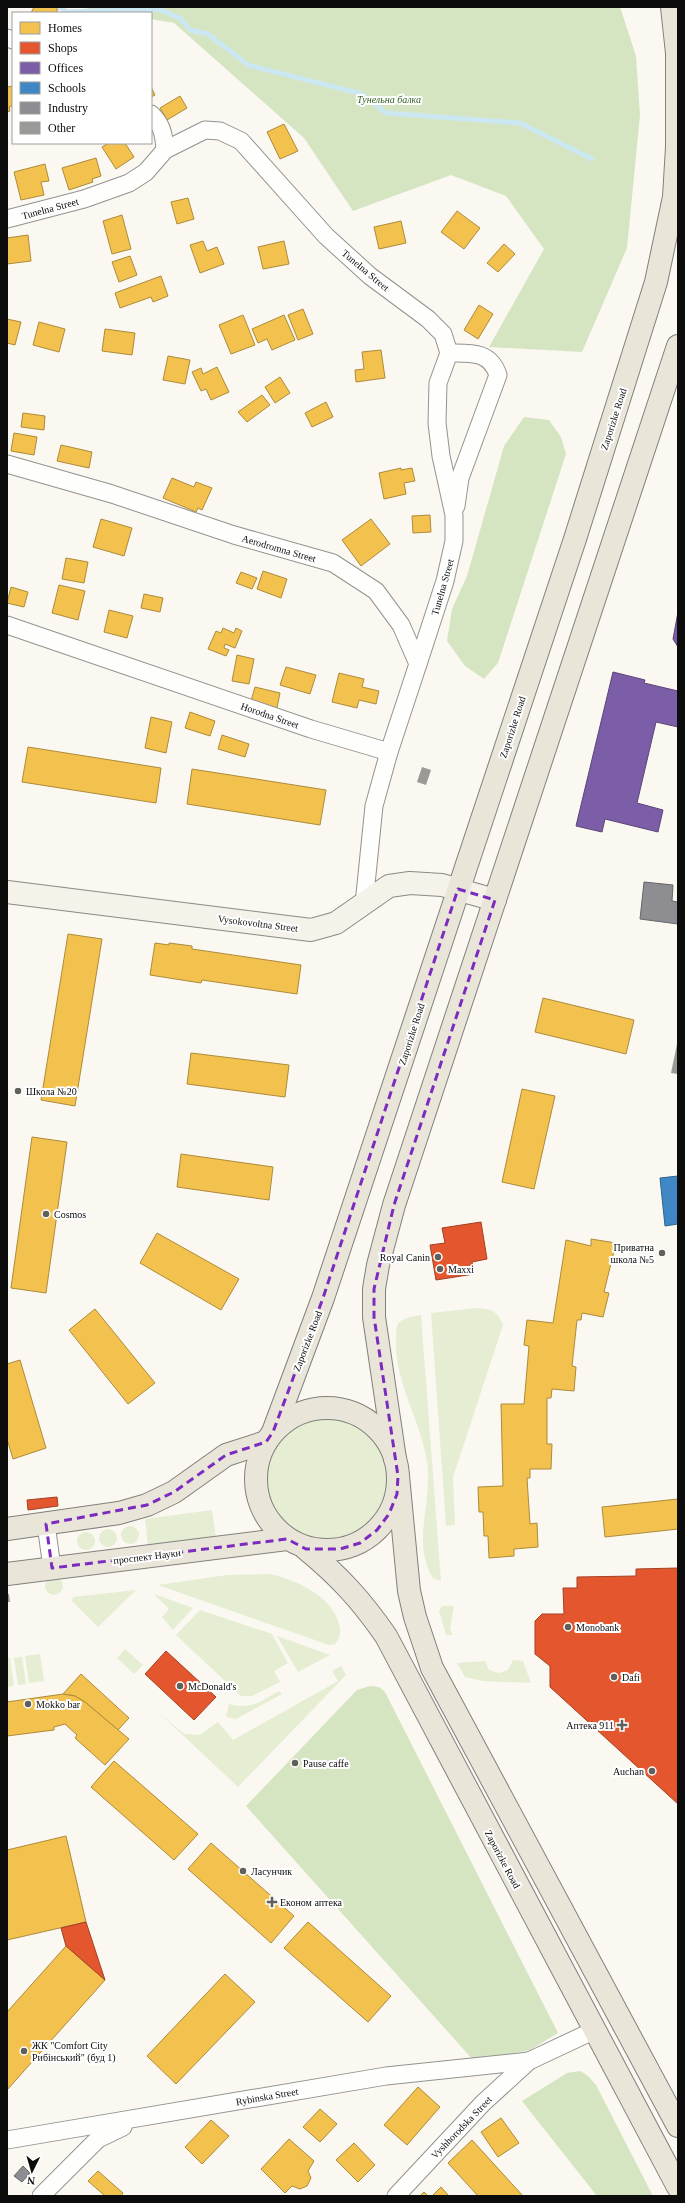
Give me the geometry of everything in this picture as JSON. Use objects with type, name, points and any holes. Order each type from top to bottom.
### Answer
[{"type":"main road","name":"Zaporizke Road","points":[[269,1437],[323,1298],[575,539],[656,282],[674,197],[677,147],[677,61],[672,7]]},
{"type":"main road","points":[[678,346],[394,1205],[378,1265],[374,1289],[374,1317],[397,1467],[409,1591],[415,1617],[432,1668],[678,2126]]},
{"type":"main road","name":"Vysokovoltna Street","points":[[7,892],[311,930],[336,923],[389,886],[410,883],[442,885],[495,900]]},
{"type":"main road","points":[[7,1529],[119,1513],[147,1505],[174,1492],[226,1455],[269,1437],[290,1418],[311,1409],[333,1408],[355,1413],[374,1425],[388,1442],[397,1467],[397,1494],[390,1514],[377,1530],[360,1543],[340,1549],[297,1544],[273,1527],[263,1512],[256,1495],[255,1476],[258,1458],[269,1437]]},
{"type":"main road","name":"Zaporizke Road","points":[[297,1544],[345,1582],[363,1603],[386,1636],[678,2187]]},
{"type":"main road","name":"проспект Науки","points":[[7,1574],[52,1568],[297,1544]]},
{"type":"street","points":[[152,115],[158,120],[163,133],[165,150]]},
{"type":"street","name":"Tunelna Street","points":[[7,220],[84,199],[129,183],[146,172],[165,150],[205,130],[220,132],[241,141],[326,236],[370,276],[428,319],[443,334],[449,352],[438,383],[437,423],[441,456],[454,515],[454,541],[445,581],[418,664]]},
{"type":"street","points":[[449,352],[486,357],[495,365],[498,375],[460,478],[454,515]]},
{"type":"street","name":"Aerodromna Street","points":[[7,464],[112,494],[234,535],[333,563],[376,592],[401,625],[418,664]]},
{"type":"street","name":"Horodna Street","points":[[7,625],[311,729],[389,752]]},
{"type":"street","points":[[364,904],[374,806],[389,752],[418,664]]},
{"type":"street","points":[[46,1524],[52,1568]]},
{"type":"street","points":[[529,2061],[595,2030]]},
{"type":"street","name":"Rybinska Street","points":[[7,2140],[386,2076],[529,2061]]},
{"type":"street","name":"Vyshhorodska Street","points":[[396,2196],[483,2103],[529,2061]]},
{"type":"street","points":[[41,2196],[98,2139],[141,2118]]},
{"type":"highlighted area","points":[[458,889],[495,900],[394,1205],[374,1289],[374,1317],[398,1476],[397,1494],[389,1514],[377,1530],[360,1543],[340,1549],[306,1549],[287,1539],[52,1568],[46,1524],[147,1505],[174,1492],[226,1455],[266,1442],[273,1432],[323,1298]]},
{"type":"green space","name":"Тунельна балка","points":[[79,7],[620,7],[636,56],[640,115],[627,248],[582,352],[489,347],[544,249],[506,196],[451,175],[353,211],[304,138],[174,23],[152,19],[152,12],[108,12]]},
{"type":"green space","points":[[524,417],[549,420],[561,437],[566,454],[498,663],[484,679],[465,666],[447,641],[452,609],[467,576],[504,446]]},
{"type":"green space","points":[[477,1308],[490,1310],[499,1317],[503,1325],[453,1477],[455,1525],[446,1526],[431,1313]]},
{"type":"green space","points":[[421,1315],[441,1581],[433,1578],[427,1565],[424,1551],[423,1536],[428,1477],[427,1462],[424,1446],[403,1386],[397,1355],[397,1326],[401,1321]]},
{"type":"green space","points":[[328,1418],[351,1422],[362,1428],[371,1436],[379,1445],[385,1456],[389,1479],[385,1502],[379,1513],[371,1522],[362,1530],[351,1536],[328,1540],[305,1536],[294,1530],[285,1522],[277,1513],[271,1502],[267,1479],[271,1456],[277,1445],[285,1436],[294,1428],[305,1422]]},
{"type":"green space","points":[[212,1510],[216,1538],[148,1546],[145,1519]]},
{"type":"green space","points":[[130,1526],[136,1529],[139,1535],[136,1541],[130,1544],[124,1541],[121,1535],[124,1529]]},
{"type":"green space","points":[[108,1529],[114,1532],[117,1538],[114,1544],[108,1547],[102,1544],[99,1538],[102,1532]]},
{"type":"green space","points":[[86,1532],[92,1535],[95,1541],[92,1547],[86,1550],[80,1547],[77,1541],[80,1535]]},
{"type":"green space","points":[[271,1574],[302,1585],[321,1597],[329,1605],[335,1614],[340,1627],[339,1637],[335,1644],[329,1645],[158,1585],[227,1575]]},
{"type":"green space","points":[[54,1577],[60,1580],[63,1586],[60,1592],[54,1595],[48,1592],[45,1586],[48,1580]]},
{"type":"green space","points":[[136,1590],[98,1627],[72,1601],[73,1597]]},
{"type":"green space","points":[[154,1594],[193,1608],[173,1630],[162,1617],[169,1609]]},
{"type":"green space","points":[[442,1606],[454,1606],[450,1629],[453,1635],[446,1635],[439,1611]]},
{"type":"green space","points":[[200,1610],[272,1634],[288,1663],[274,1671],[280,1682],[252,1696],[241,1696],[176,1635]]},
{"type":"green space","points":[[277,1636],[330,1655],[298,1672]]},
{"type":"green space","points":[[125,1649],[143,1665],[134,1674],[117,1658]]},
{"type":"green space","points":[[40,1654],[44,1681],[29,1683],[25,1656]]},
{"type":"green space","points":[[22,1657],[26,1684],[18,1685],[14,1658]]},
{"type":"green space","points":[[7,1658],[10,1658],[14,1686],[7,1687]]},
{"type":"green space","points":[[513,1660],[523,1661],[531,1683],[483,1681],[465,1677],[457,1663],[485,1661],[489,1670],[499,1673],[508,1670]]},
{"type":"green space","points":[[341,1666],[346,1675],[238,1787],[157,1711],[184,1734],[200,1735],[218,1722],[233,1740],[338,1681],[332,1671]]},
{"type":"green space","points":[[370,1686],[379,1687],[385,1692],[558,2033],[530,2050],[474,2061],[246,1806],[357,1690]]},
{"type":"green space","points":[[279,1691],[282,1694],[236,1719],[226,1717],[229,1704],[243,1706],[255,1704]]},
{"type":"green space","points":[[580,2071],[588,2076],[596,2085],[653,2196],[597,2196],[522,2101],[567,2073]]},
{"type":"building: Homes","points":[[34,7],[54,7],[58,9],[56,12],[32,12]]},
{"type":"building: Homes","points":[[12,86],[12,106],[9,107],[10,111],[7,112],[7,87]]},
{"type":"building: Homes","points":[[152,89],[155,95],[152,96]]},
{"type":"building: Homes","points":[[180,96],[187,108],[167,120],[160,108]]},
{"type":"building: Homes","points":[[284,124],[298,151],[280,159],[267,132]]},
{"type":"building: Homes","points":[[107,144],[126,144],[134,157],[116,169],[102,147]]},
{"type":"building: Homes","points":[[96,158],[101,176],[92,179],[93,182],[69,190],[62,168]]},
{"type":"building: Homes","points":[[45,164],[49,181],[41,182],[44,195],[21,200],[14,172]]},
{"type":"building: Homes","points":[[188,198],[194,219],[177,224],[171,202]]},
{"type":"building: Homes","points":[[457,211],[480,228],[464,249],[441,232]]},
{"type":"building: Homes","points":[[122,215],[131,249],[112,254],[103,221]]},
{"type":"building: Homes","points":[[401,221],[406,243],[379,249],[374,227]]},
{"type":"building: Homes","points":[[28,235],[31,261],[7,264],[7,238]]},
{"type":"building: Homes","points":[[203,241],[207,251],[217,247],[224,264],[200,273],[190,245]]},
{"type":"building: Homes","points":[[284,241],[289,264],[263,269],[258,247]]},
{"type":"building: Homes","points":[[504,244],[515,254],[498,272],[487,263]]},
{"type":"building: Homes","points":[[130,256],[137,275],[119,282],[112,262]]},
{"type":"building: Homes","points":[[161,276],[168,296],[153,302],[151,297],[120,308],[115,293]]},
{"type":"building: Homes","points":[[479,305],[493,314],[478,339],[464,330]]},
{"type":"building: Homes","points":[[303,309],[313,334],[298,340],[288,315]]},
{"type":"building: Homes","points":[[243,315],[255,345],[231,354],[219,325]]},
{"type":"building: Homes","points":[[284,315],[295,340],[272,350],[267,339],[258,343],[252,329]]},
{"type":"building: Homes","points":[[7,319],[21,322],[15,345],[7,343]]},
{"type":"building: Homes","points":[[39,322],[65,329],[59,352],[33,345]]},
{"type":"building: Homes","points":[[105,329],[135,333],[132,355],[102,351]]},
{"type":"building: Homes","points":[[381,350],[385,378],[356,382],[355,370],[364,369],[362,352]]},
{"type":"building: Homes","points":[[168,356],[190,360],[185,384],[163,380]]},
{"type":"building: Homes","points":[[217,367],[229,392],[211,400],[206,389],[201,391],[192,372],[201,368],[203,374]]},
{"type":"building: Homes","points":[[280,377],[290,393],[275,403],[265,387]]},
{"type":"building: Homes","points":[[262,395],[270,405],[247,422],[238,412]]},
{"type":"building: Homes","points":[[326,402],[333,417],[312,427],[305,413]]},
{"type":"building: Homes","points":[[23,413],[45,416],[44,430],[21,427]]},
{"type":"building: Homes","points":[[14,433],[37,437],[34,455],[11,451]]},
{"type":"building: Homes","points":[[61,445],[92,452],[89,468],[57,461]]},
{"type":"building: Homes","points":[[401,468],[401,470],[412,468],[415,481],[404,483],[406,494],[384,499],[379,473]]},
{"type":"building: Homes","points":[[172,478],[194,487],[196,482],[212,488],[202,510],[198,508],[196,512],[163,498]]},
{"type":"building: Homes","points":[[430,515],[431,532],[413,533],[412,516]]},
{"type":"building: Homes","points":[[101,519],[132,528],[124,556],[93,547]]},
{"type":"building: Homes","points":[[371,519],[390,544],[361,566],[342,540]]},
{"type":"building: Homes","points":[[66,558],[88,562],[84,583],[62,579]]},
{"type":"building: Homes","points":[[263,571],[287,579],[281,598],[257,589]]},
{"type":"building: Homes","points":[[241,572],[257,578],[252,589],[236,583]]},
{"type":"building: Homes","points":[[59,585],[85,591],[78,620],[52,613]]},
{"type":"building: Homes","points":[[11,587],[28,592],[24,607],[7,603]]},
{"type":"building: Homes","points":[[144,594],[163,598],[160,612],[141,608]]},
{"type":"building: Homes","points":[[109,610],[133,616],[127,638],[104,632]]},
{"type":"building: Homes","points":[[223,628],[234,633],[236,628],[242,631],[235,648],[225,644],[224,648],[229,650],[226,656],[208,649],[216,631],[221,633]]},
{"type":"building: Homes","points":[[237,655],[254,659],[249,684],[232,681]]},
{"type":"building: Homes","points":[[286,667],[316,675],[310,694],[280,685]]},
{"type":"building: Homes","points":[[339,673],[364,679],[362,687],[379,691],[376,704],[359,700],[357,708],[332,702]]},
{"type":"building: Homes","points":[[255,687],[280,693],[277,708],[251,701]]},
{"type":"building: Homes","points":[[190,712],[215,721],[210,736],[185,728]]},
{"type":"building: Homes","points":[[151,717],[172,722],[166,753],[145,748]]},
{"type":"building: Homes","points":[[222,735],[249,744],[245,757],[218,749]]},
{"type":"building: Homes","points":[[28,747],[161,768],[156,803],[22,782]]},
{"type":"building: Homes","points":[[192,769],[326,790],[320,825],[187,804]]},
{"type":"building: Homes","points":[[68,934],[102,939],[75,1106],[41,1100]]},
{"type":"building: Homes","points":[[155,943],[192,946],[192,949],[301,965],[297,994],[202,980],[201,983],[150,975]]},
{"type":"building: Homes","points":[[543,998],[634,1020],[626,1054],[535,1032]]},
{"type":"building: Homes","points":[[191,1053],[289,1065],[285,1097],[187,1084]]},
{"type":"building: Homes","points":[[522,1089],[555,1096],[534,1189],[502,1182]]},
{"type":"building: Homes","points":[[32,1137],[67,1142],[46,1293],[11,1288]]},
{"type":"building: Homes","points":[[181,1154],[273,1167],[269,1200],[177,1187]]},
{"type":"building: Homes","points":[[157,1233],[239,1279],[221,1310],[140,1263]]},
{"type":"building: Homes","points":[[591,1239],[616,1243],[604,1292],[609,1293],[603,1317],[582,1313],[581,1320],[577,1320],[572,1366],[576,1367],[574,1391],[552,1389],[551,1398],[547,1398],[547,1444],[552,1444],[551,1469],[530,1469],[530,1478],[527,1478],[530,1524],[537,1523],[538,1547],[514,1549],[514,1556],[489,1558],[488,1536],[484,1536],[483,1512],[479,1512],[478,1487],[503,1486],[501,1404],[524,1404],[529,1346],[524,1345],[527,1320],[553,1323],[566,1240],[591,1246]]},
{"type":"building: Homes","points":[[95,1309],[155,1383],[128,1404],[69,1330]]},
{"type":"building: Homes","points":[[20,1360],[46,1448],[13,1459],[7,1439],[7,1364]]},
{"type":"building: Homes","points":[[678,1499],[678,1529],[605,1537],[602,1507]]},
{"type":"building: Homes","points":[[81,1674],[129,1718],[118,1730],[85,1702],[75,1696],[63,1694]]},
{"type":"building: Homes","points":[[63,1694],[75,1696],[85,1702],[129,1739],[105,1765],[75,1738],[77,1735],[65,1724],[54,1727],[54,1730],[7,1736],[7,1702]]},
{"type":"building: Homes","points":[[114,1761],[198,1834],[174,1860],[91,1787]]},
{"type":"building: Homes","points":[[66,1836],[86,1922],[7,1940],[7,1850]]},
{"type":"building: Homes","points":[[211,1843],[294,1916],[271,1943],[188,1869]]},
{"type":"building: Homes","points":[[308,1922],[391,1996],[368,2022],[284,1948]]},
{"type":"building: Homes","name":"ЖК \"Comfort City Рибінський\" (буд 1)","points":[[66,1946],[105,1980],[7,2090],[7,2012]]},
{"type":"building: Homes","points":[[225,1974],[255,2002],[176,2084],[147,2056]]},
{"type":"building: Homes","points":[[418,2087],[440,2107],[407,2145],[384,2125]]},
{"type":"building: Homes","points":[[320,2109],[337,2124],[320,2142],[303,2127]]},
{"type":"building: Homes","points":[[501,2118],[519,2143],[498,2157],[481,2132]]},
{"type":"building: Homes","points":[[211,2120],[229,2136],[202,2164],[185,2147]]},
{"type":"building: Homes","points":[[289,2139],[314,2161],[308,2171],[311,2178],[307,2186],[300,2189],[292,2186],[285,2193],[261,2169]]},
{"type":"building: Homes","points":[[472,2140],[523,2196],[478,2196],[448,2163]]},
{"type":"building: Homes","points":[[354,2143],[375,2165],[358,2182],[336,2160]]},
{"type":"building: Homes","points":[[98,2171],[123,2193],[121,2196],[105,2196],[88,2181]]},
{"type":"building: Homes","points":[[441,2187],[449,2196],[432,2196]]},
{"type":"building: Homes","points":[[424,2192],[428,2196],[420,2196]]},
{"type":"building: Shops","points":[[481,1222],[487,1259],[472,1262],[474,1274],[436,1280],[430,1245],[445,1243],[442,1228]]},
{"type":"building: Shops","points":[[57,1497],[58,1506],[28,1510],[27,1500]]},
{"type":"building: Shops","name":"Dafi","points":[[678,1568],[678,1804],[550,1687],[550,1666],[535,1654],[535,1621],[542,1614],[564,1614],[563,1588],[577,1588],[577,1577],[636,1576],[636,1569]]},
{"type":"building: Shops","name":"McDonald's","points":[[166,1651],[216,1697],[194,1720],[145,1674]]},
{"type":"building: Shops","points":[[86,1922],[105,1980],[66,1946],[61,1928]]},
{"type":"building: Offices","points":[[678,612],[678,647],[673,639]]},
{"type":"building: Offices","points":[[613,672],[645,680],[644,683],[678,691],[678,727],[656,722],[637,803],[663,810],[658,832],[605,819],[602,832],[576,826]]},
{"type":"building: Schools","points":[[678,1176],[678,1224],[665,1226],[660,1178]]},
{"type":"building: Industry","points":[[644,882],[673,885],[672,901],[678,902],[678,924],[640,919]]},
{"type":"building: Industry","points":[[23,2166],[30,2173],[22,2182],[14,2176]]},
{"type":"building: Other","points":[[422,767],[431,770],[426,785],[417,782]]},
{"type":"building: Other","points":[[678,1044],[678,1074],[671,1073]]},
{"type":"building: Other","points":[[7,1594],[9,1594],[10,1602],[7,1602]]},
{"type":"waterway","points":[[59,7],[67,12],[158,9],[180,18],[190,30],[208,34],[248,65],[362,94],[386,113],[520,123],[592,159]]},
{"type":"place","name":"Школа №20","points":[[18,1091]]},
{"type":"place","name":"Cosmos","points":[[46,1214]]},
{"type":"place","name":"Приватна школа №5","points":[[662,1253]]},
{"type":"place","name":"Royal Canin","points":[[438,1257]]},
{"type":"place","name":"Maxxi","points":[[440,1269]]},
{"type":"place","name":"Monobank","points":[[568,1627]]},
{"type":"place","name":"Dafi","points":[[614,1677]]},
{"type":"place","name":"McDonald's","points":[[180,1686]]},
{"type":"place","name":"Mokko bar","points":[[28,1704]]},
{"type":"place","name":"Аптека 911","points":[[622,1725]]},
{"type":"place","name":"Pause caffe","points":[[295,1763]]},
{"type":"place","name":"Auchan","points":[[652,1771]]},
{"type":"place","name":"Ласунчик","points":[[243,1871]]},
{"type":"place","name":"Економ аптека","points":[[272,1902]]},
{"type":"place","name":"ЖК \"Comfort City Рибінський\" (буд 1)","points":[[24,2051]]}]
